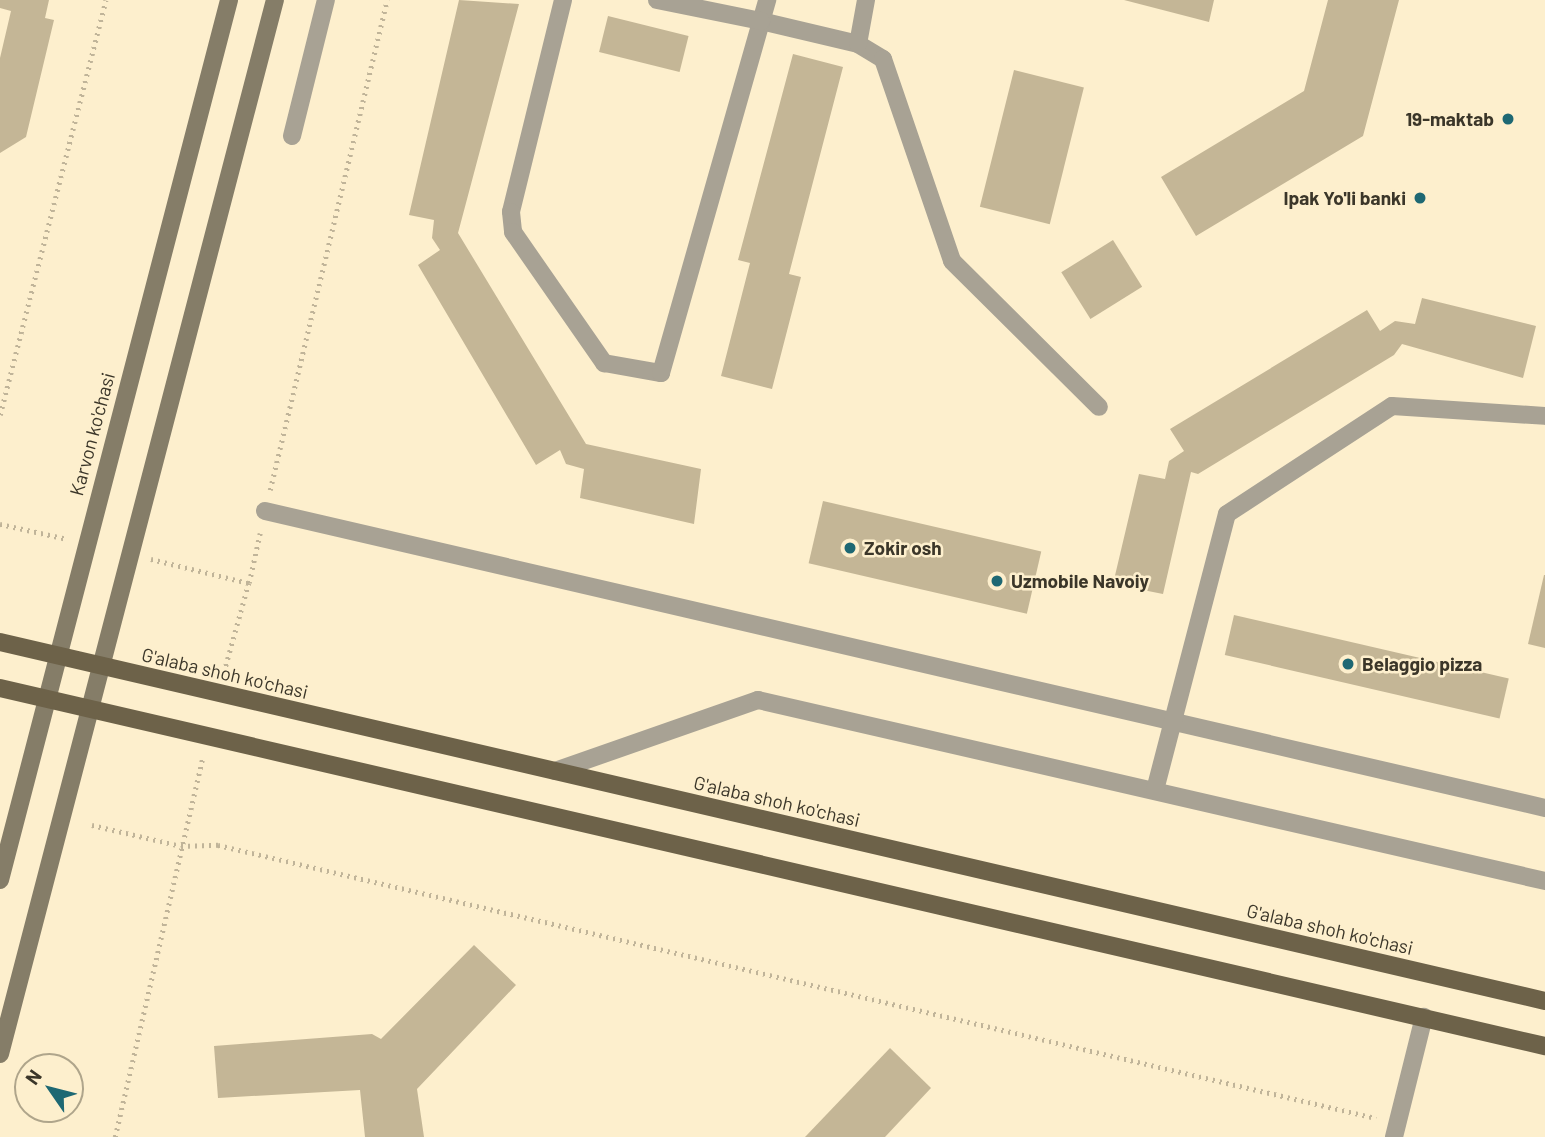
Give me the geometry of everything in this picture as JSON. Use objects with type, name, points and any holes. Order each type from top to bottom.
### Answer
[{"type":"main road","name":"Karvon ko'chasi","points":[[0,880],[55,654],[229,0]]},
{"type":"main road","points":[[0,1054],[99,665],[275,0]]},
{"type":"main road","name":"G'alaba shoh ko'chasi","points":[[0,642],[1545,1001]]},
{"type":"main road","points":[[0,688],[207,740],[1545,1046]]},
{"type":"street","points":[[292,136],[326,0]]},
{"type":"street","points":[[563,0],[511,212],[513,232],[604,363],[661,373],[767,0]]},
{"type":"street","points":[[657,0],[858,44],[883,59],[952,261],[1099,407]]},
{"type":"street","points":[[858,44],[866,0]]},
{"type":"street","points":[[1155,790],[1227,514],[1392,407],[1545,416]]},
{"type":"street","points":[[265,512],[1545,808]]},
{"type":"street","points":[[555,771],[758,701],[1545,881]]},
{"type":"street","points":[[1396,1130],[1424,1017]]},
{"type":"path","points":[[0,415],[106,0]]},
{"type":"path","points":[[218,694],[249,583],[387,0]]},
{"type":"path","points":[[0,524],[85,544]]},
{"type":"path","points":[[128,554],[249,583]]},
{"type":"path","points":[[115,1137],[207,740]]},
{"type":"path","points":[[92,825],[181,846],[218,845],[1396,1130]]},
{"type":"building","points":[[0,0],[49,0],[45,18],[54,20],[26,137],[0,153],[0,58],[11,11],[0,8]]},
{"type":"building","points":[[459,0],[519,4],[458,233],[586,444],[701,469],[694,524],[580,498],[584,469],[566,464],[560,450],[536,465],[418,265],[440,250],[432,238],[434,220],[409,215]]},
{"type":"building","points":[[1124,0],[1214,0],[1209,22]]},
{"type":"building","points":[[1328,0],[1399,0],[1363,136],[1196,236],[1161,177],[1304,91]]},
{"type":"building","points":[[608,16],[689,36],[680,72],[599,52]]},
{"type":"building","points":[[793,54],[843,67],[789,274],[801,277],[772,389],[721,376],[750,263],[738,260]]},
{"type":"building","points":[[1014,70],[1084,87],[1050,224],[980,207]]},
{"type":"building","points":[[1113,240],[1142,287],[1090,319],[1061,272]]},
{"type":"building","points":[[1422,298],[1536,326],[1523,378],[1402,344],[1394,355],[1198,474],[1191,472],[1163,594],[1113,584],[1139,474],[1165,479],[1169,461],[1184,451],[1170,429],[1367,310],[1380,331],[1395,321],[1415,324]]},
{"type":"building","points":[[823,501],[1041,551],[1027,614],[809,563]]},
{"type":"building","points":[[1545,575],[1545,648],[1528,644]]},
{"type":"building","points":[[1234,615],[1509,678],[1500,718],[1225,655]]},
{"type":"building","points":[[474,945],[516,985],[417,1089],[424,1137],[365,1137],[360,1090],[218,1098],[214,1046],[372,1034],[381,1039]]},
{"type":"building","points":[[890,1048],[931,1088],[885,1137],[805,1137]]},
{"type":"place","name":"19-maktab","points":[[1508,119]]},
{"type":"place","name":"Ipak Yo'li banki","points":[[1420,198]]},
{"type":"place","name":"Zokir osh","points":[[850,548]]},
{"type":"place","name":"Uzmobile Navoiy","points":[[997,581]]},
{"type":"place","name":"Belaggio pizza","points":[[1348,664]]}]
